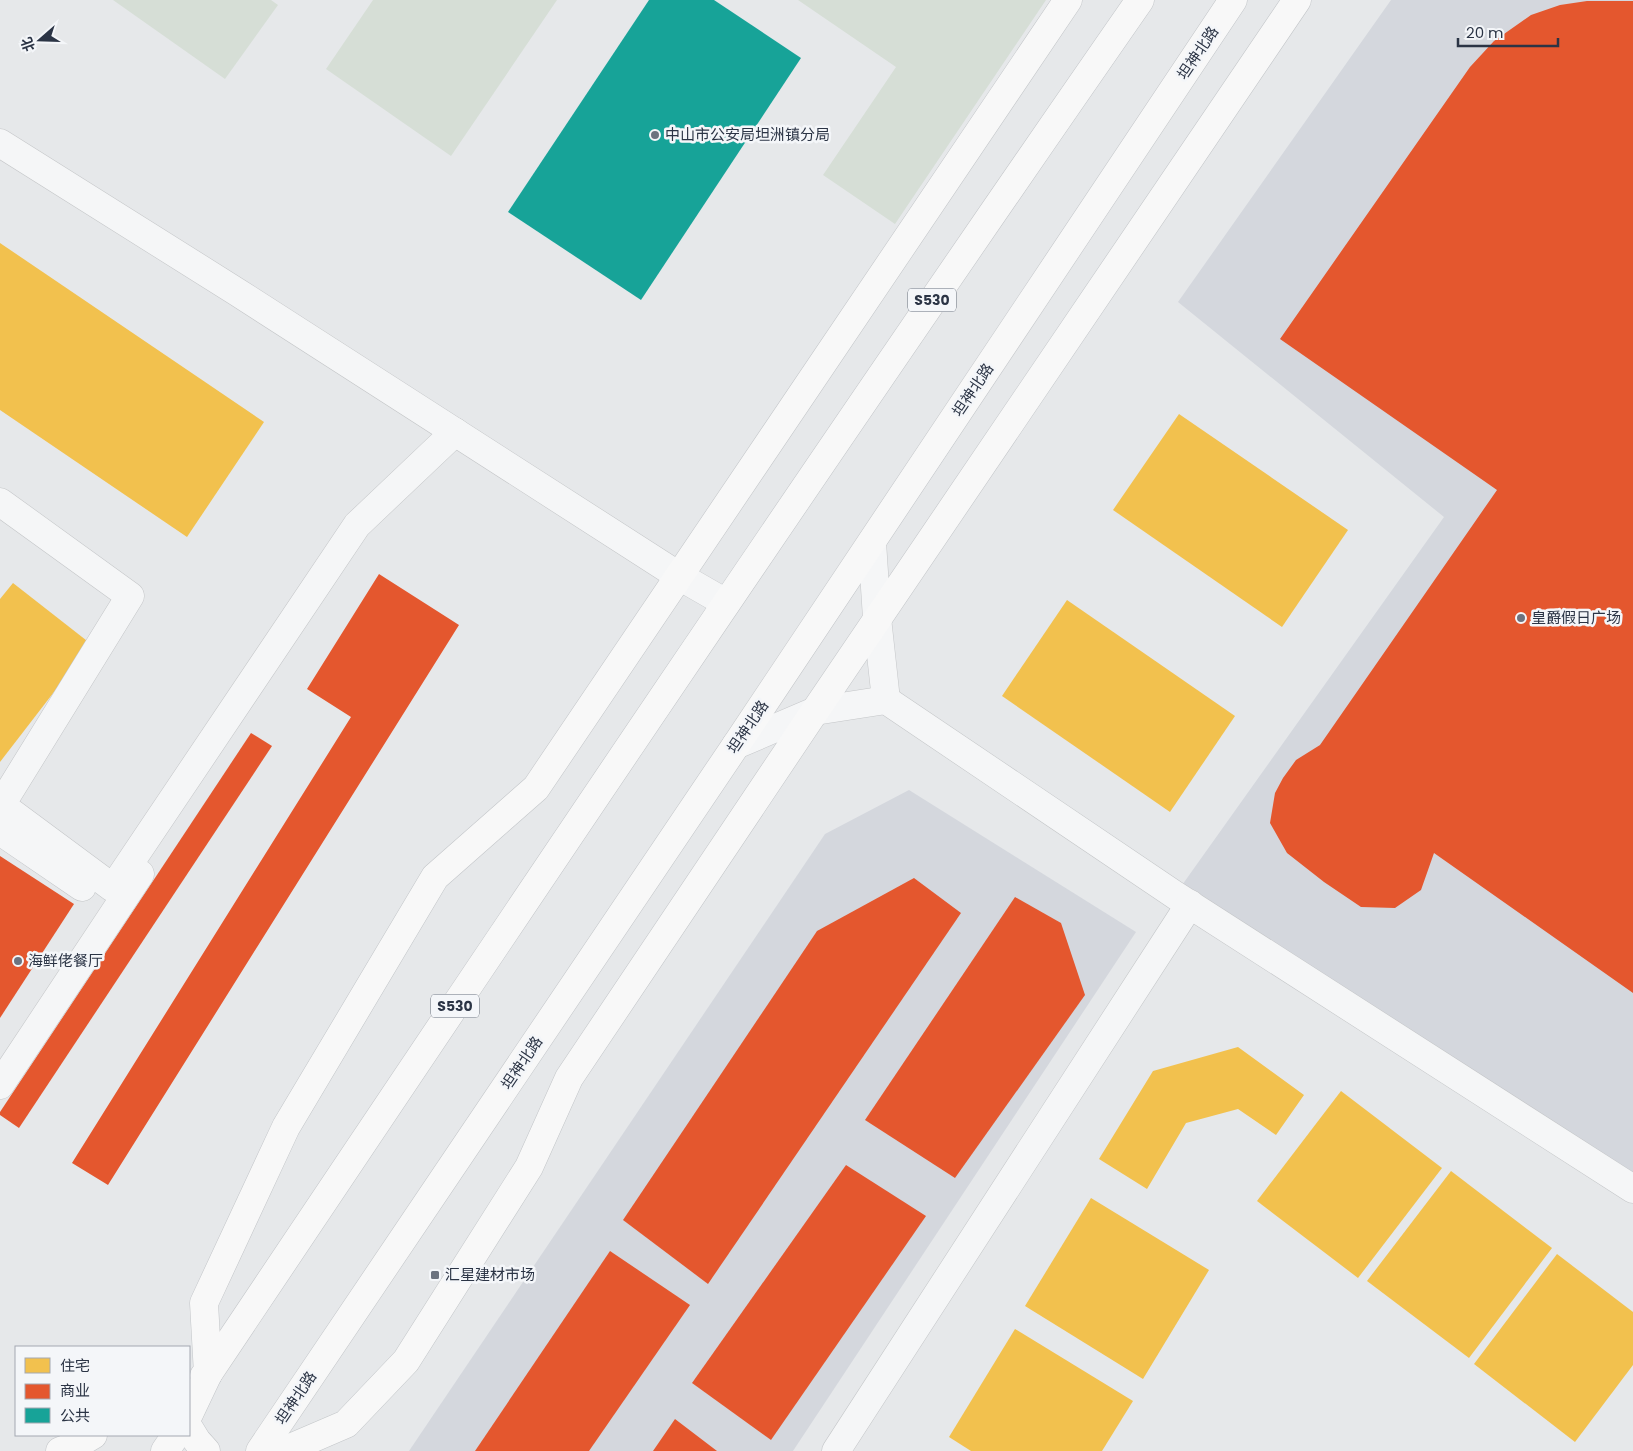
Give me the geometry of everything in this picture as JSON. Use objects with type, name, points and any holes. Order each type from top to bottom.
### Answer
[{"type":"main road","points":[[198,1378],[204,1303],[286,1127],[435,877],[536,788],[1068,0]]},
{"type":"main road","name":"S530","points":[[190,1410],[198,1378],[941,287],[1140,0]]},
{"type":"main road","name":"坦神北路","points":[[260,1451],[736,745],[1233,0]]},
{"type":"main road","points":[[283,1451],[346,1424],[406,1362],[529,1167],[569,1078],[877,618],[1297,0]]},
{"type":"main road","points":[[190,1430],[206,1451]]},
{"type":"main road","points":[[60,1451],[76,1445],[91,1436]]},
{"type":"main road","points":[[165,1451],[175,1436]]},
{"type":"street","points":[[0,143],[237,292],[679,576],[726,603]]},
{"type":"street","points":[[0,1064],[109,895],[357,525],[455,432]]},
{"type":"street","points":[[0,502],[130,596],[1,805],[109,895]]},
{"type":"street","points":[[0,1085],[356,544],[363,519]]},
{"type":"street","points":[[872,542],[877,618],[886,700]]},
{"type":"street","points":[[736,745],[815,711],[886,700],[1190,904],[1633,1189]]},
{"type":"street","points":[[0,831],[109,895]]},
{"type":"street","points":[[836,1451],[1190,904]]},
{"type":"shaded area","points":[[113,0],[271,0],[278,5],[225,79]]},
{"type":"shaded area","points":[[373,0],[557,0],[451,156],[326,69]]},
{"type":"shaded area","points":[[798,0],[1046,0],[895,224],[823,175],[896,67]]},
{"type":"shaded area","name":"皇爵假日广场","points":[[1391,0],[1633,0],[1633,1189],[1175,895],[1444,517],[1178,302]]},
{"type":"shaded area","points":[[909,790],[1136,932],[793,1451],[409,1451],[825,834]]},
{"type":"building: 住宅","points":[[0,243],[264,422],[187,537],[0,410]]},
{"type":"building: 住宅","points":[[1179,414],[1348,530],[1282,627],[1113,510]]},
{"type":"building: 住宅","points":[[13,583],[91,644],[0,762],[0,599]]},
{"type":"building: 住宅","points":[[1067,600],[1235,716],[1170,812],[1002,696]]},
{"type":"building: 住宅","points":[[1238,1047],[1304,1095],[1276,1135],[1238,1109],[1186,1123],[1147,1189],[1099,1159],[1153,1071]]},
{"type":"building: 住宅","points":[[1341,1091],[1442,1168],[1358,1278],[1257,1201]]},
{"type":"building: 住宅","points":[[1451,1171],[1552,1248],[1469,1358],[1367,1281]]},
{"type":"building: 住宅","points":[[1091,1198],[1209,1270],[1143,1379],[1025,1306]]},
{"type":"building: 住宅","points":[[1557,1254],[1633,1312],[1633,1365],[1575,1442],[1474,1364]]},
{"type":"building: 住宅","points":[[1015,1329],[1133,1401],[1102,1451],[971,1451],[949,1437]]},
{"type":"building: 商业","name":"皇爵假日广场","points":[[1587,1],[1633,1],[1633,993],[1434,853],[1421,890],[1395,908],[1361,907],[1324,882],[1287,853],[1270,823],[1275,793],[1283,778],[1296,760],[1320,745],[1497,490],[1280,339],[1470,67],[1494,41],[1531,15],[1560,5]]},
{"type":"building: 商业","points":[[379,574],[459,625],[108,1185],[72,1163],[351,717],[307,689]]},
{"type":"building: 商业","points":[[251,733],[272,746],[19,1128],[0,1115],[0,1112]]},
{"type":"building: 商业","name":"海鲜佬餐厅","points":[[0,856],[74,904],[0,1018]]},
{"type":"building: 商业","points":[[914,878],[961,913],[708,1284],[623,1220],[817,931]]},
{"type":"building: 商业","points":[[1015,897],[1061,923],[1085,995],[955,1178],[865,1120]]},
{"type":"building: 商业","points":[[846,1165],[926,1216],[771,1440],[692,1383]]},
{"type":"building: 商业","points":[[610,1251],[690,1305],[589,1451],[475,1451]]},
{"type":"building: 商业","points":[[675,1419],[717,1451],[653,1451]]},
{"type":"building: 公共","name":"中山市公安局坦洲镇分局","points":[[649,0],[714,0],[801,58],[641,300],[508,212]]},
{"type":"place","name":"中山市公安局坦洲镇分局","points":[[655,135]]},
{"type":"place","name":"皇爵假日广场","points":[[1521,618]]},
{"type":"place","name":"海鲜佬餐厅","points":[[18,961]]},
{"type":"place","name":"汇星建材市场","points":[[435,1275]]}]
